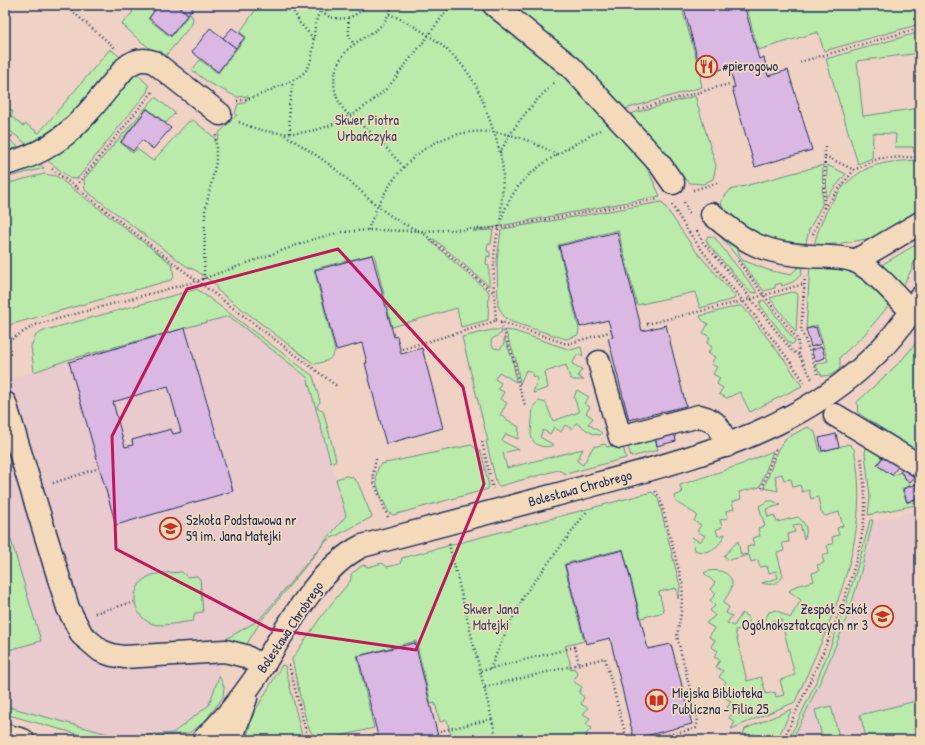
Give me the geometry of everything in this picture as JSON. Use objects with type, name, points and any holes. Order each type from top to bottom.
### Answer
[{"type":"street","points":[[494,5],[571,67],[659,163],[674,194]]},
{"type":"street","points":[[5,164],[34,154],[51,146],[67,135],[125,68],[131,63],[139,60],[154,62],[220,114]]},
{"type":"street","points":[[712,214],[736,235],[773,252],[855,261],[916,305]]},
{"type":"street","points":[[855,261],[920,223]]},
{"type":"street","name":"Bolesława Chrobrego","points":[[203,740],[215,729],[257,673],[288,625],[325,576],[337,562],[351,551],[362,546],[679,462],[726,446],[765,430],[823,399],[857,372],[880,350],[916,305]]},
{"type":"street","points":[[599,362],[620,437],[699,416],[711,419],[718,424],[726,446]]},
{"type":"street","points":[[5,403],[68,608],[82,636],[91,644],[112,655],[124,657],[225,651],[244,656],[257,673]]},
{"type":"street","points":[[835,415],[920,466]]},
{"type":"street","name":"Bolesława Chrobrego","points":[[231,740],[257,673]]},
{"type":"street","points":[[5,736],[23,740]]},
{"type":"path","points":[[290,5],[300,23],[314,40]]},
{"type":"path","points":[[317,5],[328,16],[337,19],[348,18],[363,9],[365,5]]},
{"type":"path","points":[[392,5],[389,14],[372,35],[354,45],[341,56],[333,81],[337,96],[350,116],[373,134],[403,166]]},
{"type":"path","points":[[220,114],[250,127],[270,133],[285,134],[312,131],[335,124],[350,116],[387,88],[451,5]]},
{"type":"path","points":[[204,279],[205,211],[216,162],[216,136],[220,114],[237,101],[261,96],[293,81],[304,74],[310,66],[315,24],[321,10]]},
{"type":"path","points":[[389,14],[428,36],[445,48],[468,74],[478,89],[500,153],[503,171],[501,220]]},
{"type":"path","points":[[348,18],[349,35],[354,45]]},
{"type":"path","points":[[800,62],[920,28]]},
{"type":"path","points":[[500,153],[509,135],[531,105],[571,67]]},
{"type":"path","points":[[290,133],[289,106],[293,81]]},
{"type":"path","points":[[496,320],[493,260],[499,228],[506,207],[522,182],[558,155],[628,112],[729,84]]},
{"type":"path","points":[[5,131],[197,281],[338,387]]},
{"type":"path","points":[[368,230],[391,183],[403,166],[420,152],[452,135],[469,131],[509,135],[540,145],[558,155]]},
{"type":"path","points":[[285,134],[333,168],[396,219],[410,228],[421,231],[494,293]]},
{"type":"path","points":[[824,208],[825,146]]},
{"type":"path","points":[[825,156],[854,170]]},
{"type":"path","points":[[5,343],[35,325],[204,279],[317,238],[342,232],[368,230],[421,231],[499,228],[674,194],[717,183]]},
{"type":"path","points":[[674,194],[681,194],[690,215]]},
{"type":"path","points":[[674,194],[687,232],[789,360],[805,384],[813,383],[799,355],[798,340],[736,258]]},
{"type":"path","points":[[695,226],[702,242],[751,299],[792,351],[799,355]]},
{"type":"path","points":[[647,324],[764,296],[804,284]]},
{"type":"path","points":[[402,349],[488,324],[496,320],[567,344],[609,332]]},
{"type":"path","points":[[501,322],[509,350],[514,360],[518,383],[525,404]]},
{"type":"path","points":[[782,740],[834,625],[858,549],[864,520],[865,492],[859,430]]},
{"type":"path","points":[[482,442],[494,491]]},
{"type":"path","points":[[762,488],[776,447]]},
{"type":"path","points":[[376,459],[373,474],[374,482],[389,520]]},
{"type":"path","points":[[51,483],[100,468]]},
{"type":"path","points":[[649,740],[696,728],[698,722],[677,636],[681,613],[683,586],[660,498],[653,489]]},
{"type":"path","points":[[490,669],[507,629],[525,594],[592,505]]},
{"type":"path","points":[[449,542],[497,740]]},
{"type":"path","points":[[73,620],[134,602]]},
{"type":"path","points":[[481,671],[575,647],[579,664]]},
{"type":"path","points":[[485,688],[605,658],[627,740]]},
{"type":"path","points":[[288,663],[308,740]]},
{"type":"path","points":[[440,731],[492,719]]},
{"type":"path","points":[[354,740],[372,735]]},
{"type":"path","points":[[586,736],[594,740]]},
{"type":"highlighted area","points":[[338,249],[463,387],[484,484],[416,650],[270,629],[116,549],[112,436],[187,289]]},
{"type":"shaded area","name":"Szkoła Podstawowa nr 59 im. Jana Matejki","points":[[229,315],[307,377],[346,516],[260,622],[226,645],[209,705],[174,733],[119,737],[5,706],[5,380]]},
{"type":"shaded area","name":"Zespół Szkół Ogólnokształcących nr 3","points":[[920,510],[920,740],[794,740],[833,654],[860,581],[873,522]]},
{"type":"green space","points":[[124,5],[158,5],[148,19],[171,37],[190,13],[193,19],[192,24],[163,59],[122,24],[133,12]]},
{"type":"green space","name":"Skwer Piotra Urbańczyka","points":[[259,5],[477,5],[561,72],[583,94],[646,166],[660,196],[473,231],[493,230],[491,244],[488,244],[487,251],[490,252],[490,257],[487,256],[486,264],[489,265],[489,286],[434,239],[429,240],[489,292],[488,320],[461,327],[457,308],[392,327],[374,254],[314,269],[335,351],[329,359],[324,362],[314,364],[217,290],[216,285],[197,271],[186,266],[85,190],[84,179],[155,97],[175,113],[166,123],[147,108],[120,142],[133,153],[137,149],[153,161],[188,122],[193,120],[215,138],[215,142],[219,137],[219,133],[237,115],[235,114],[238,104],[245,103],[248,96],[237,97],[209,83],[192,70],[200,60],[218,73],[246,37],[240,32]]},
{"type":"green space","points":[[512,5],[681,5],[701,75],[700,78],[702,87],[625,109],[579,59]]},
{"type":"green space","points":[[746,5],[920,5],[920,24],[824,51],[818,32],[758,50]]},
{"type":"green space","points":[[920,32],[920,53],[857,61],[863,116],[920,108],[920,152],[914,152],[913,147],[895,147],[896,134],[873,133],[872,158],[858,164],[826,59]]},
{"type":"green space","points":[[110,49],[123,59],[149,86],[147,92],[78,178],[71,179],[5,127],[5,105],[13,112],[11,116],[23,126],[26,124],[39,133]]},
{"type":"green space","points":[[695,96],[716,166],[713,179],[703,184],[690,183],[685,179],[668,157],[630,114]]},
{"type":"green space","points":[[5,136],[44,168],[5,178]]},
{"type":"green space","points":[[920,160],[920,209],[908,219],[896,227],[871,238],[814,246],[817,234],[828,209],[835,197],[854,177],[877,165]]},
{"type":"green space","points":[[823,165],[822,205],[809,230],[805,247],[787,245],[752,234],[723,211],[721,201],[730,190]]},
{"type":"green space","points":[[827,165],[846,174],[826,198]]},
{"type":"green space","points":[[44,174],[56,176],[172,264],[174,277],[171,280],[5,326],[5,184]]},
{"type":"green space","points":[[662,202],[695,250],[735,296],[734,299],[700,308],[695,292],[637,305],[618,230],[558,245],[579,329],[578,335],[566,339],[512,322],[505,318],[498,306],[497,260],[501,231],[503,229]]},
{"type":"green space","points":[[920,231],[919,246],[915,261],[901,289],[883,268],[883,264],[917,244]]},
{"type":"green space","points":[[718,233],[734,242],[742,260],[768,270],[790,275],[802,264],[801,275],[793,282],[782,286],[781,283],[775,285],[775,288],[764,291]]},
{"type":"green space","points":[[708,236],[714,237],[758,293],[750,292],[747,289],[708,244],[706,240]]},
{"type":"green space","points":[[810,264],[857,271],[890,304],[864,335],[840,357],[840,369],[831,375],[822,376],[815,365],[828,361],[817,325],[806,329]]},
{"type":"green space","points":[[197,289],[313,376],[320,402],[317,406],[318,409],[323,410],[336,460],[331,463],[307,377],[229,316],[67,360],[34,372],[31,346],[36,335],[46,330]]},
{"type":"green space","points":[[791,292],[797,293],[798,296],[796,332],[770,298]]},
{"type":"green space","points":[[764,300],[795,341],[793,344],[790,344],[760,305],[761,301]]},
{"type":"green space","points":[[742,306],[745,309],[786,362],[802,386],[750,412],[740,392],[727,398],[719,394],[723,388],[717,384],[720,378],[713,374],[717,367],[711,364],[715,357],[708,353],[712,347],[707,343],[710,337],[703,333],[708,324],[702,320],[700,316]]},
{"type":"green space","points":[[492,330],[501,330],[502,333],[492,339],[491,343],[494,348],[500,349],[504,344],[504,337],[513,361],[516,382],[499,372],[495,379],[501,383],[498,389],[504,392],[500,399],[507,403],[500,415],[519,427],[518,439],[506,434],[502,441],[518,449],[503,453],[507,468],[583,449],[577,461],[583,465],[593,447],[605,444],[607,447],[622,443],[626,458],[566,474],[558,470],[500,486],[497,485],[486,441],[488,441],[462,337]]},
{"type":"green space","points":[[505,330],[514,331],[571,350],[581,347],[583,357],[578,354],[572,364],[582,369],[578,376],[584,380],[574,380],[570,378],[566,365],[545,372],[548,388],[533,393],[538,378],[532,376],[533,373],[526,370],[520,384],[516,360]]},
{"type":"green space","points":[[920,338],[920,453],[858,413],[857,402],[901,361]]},
{"type":"green space","points":[[577,390],[589,397],[584,403],[590,407],[586,413],[593,418],[588,424],[602,433],[600,435],[593,434],[576,423],[572,429],[565,425],[561,432],[554,427],[550,434],[543,430],[540,437],[554,445],[546,447],[536,444],[533,441],[531,433],[533,412],[536,403],[539,401],[546,403],[553,421],[579,412],[574,397]]},
{"type":"green space","points":[[808,427],[815,432],[820,452],[849,444],[854,449],[858,482],[858,515],[853,548],[845,579],[834,611],[795,702],[731,729],[735,722],[729,718],[733,712],[727,708],[731,701],[725,698],[728,692],[722,688],[726,682],[719,677],[723,671],[716,667],[720,660],[714,657],[718,651],[711,647],[715,640],[709,637],[714,628],[706,623],[715,616],[710,610],[715,606],[710,600],[716,594],[710,589],[715,583],[704,573],[707,571],[721,571],[728,575],[731,579],[731,588],[723,603],[729,607],[726,613],[732,616],[727,623],[734,626],[742,613],[749,618],[749,627],[735,630],[747,681],[761,677],[766,694],[775,692],[776,697],[784,695],[780,680],[795,675],[781,619],[766,623],[765,619],[769,612],[776,610],[790,618],[801,600],[789,591],[796,586],[814,581],[812,573],[819,571],[817,565],[824,563],[822,555],[829,553],[827,545],[833,544],[832,537],[839,535],[837,528],[843,526],[839,512],[825,516],[821,512],[818,497],[811,499],[809,490],[802,492],[800,485],[793,487],[791,479],[784,480],[782,474],[775,476],[778,491],[764,488],[778,449],[786,438]]},
{"type":"green space","points":[[654,435],[658,450],[631,457],[627,442]]},
{"type":"green space","points":[[471,445],[481,452],[489,486],[488,489],[393,515],[389,513],[378,488],[376,476],[381,464]]},
{"type":"green space","points":[[869,446],[883,455],[877,465],[893,476],[900,472],[910,485],[902,489],[907,503],[920,498],[920,504],[868,515],[870,497],[865,453],[866,448]]},
{"type":"green space","points":[[773,451],[760,487],[739,492],[741,499],[732,502],[734,509],[726,511],[728,518],[720,520],[722,527],[716,530],[718,536],[725,534],[717,546],[705,552],[695,550],[692,537],[700,542],[705,536],[697,531],[701,525],[694,521],[697,515],[676,502],[674,496],[682,493],[680,485],[737,466]]},
{"type":"green space","points":[[346,476],[352,477],[358,483],[372,517],[326,541],[260,622],[244,649],[226,645],[226,639],[259,620],[346,516],[336,479]]},
{"type":"green space","name":"Skwer Jana Matejki","points":[[652,492],[658,498],[680,586],[678,599],[676,588],[659,592],[664,612],[641,618],[623,549],[564,564],[584,641],[565,646],[570,662],[570,669],[574,668],[578,674],[573,681],[582,687],[579,693],[584,697],[581,704],[588,708],[583,714],[590,718],[586,724],[592,728],[586,734],[587,738],[590,740],[452,740],[447,720],[440,722],[435,703],[431,704],[416,641],[357,656],[374,728],[328,739],[323,739],[311,732],[303,709],[292,659],[323,614],[351,580],[351,574],[363,565],[369,567],[382,563],[387,567],[400,564],[402,558]]},
{"type":"green space","points":[[768,501],[773,501],[781,505],[766,509],[768,517],[774,515],[777,522],[798,517],[803,521],[806,530],[804,539],[800,524],[793,525],[795,532],[788,534],[789,542],[782,543],[784,551],[777,553],[783,576],[777,583],[774,584],[762,583],[778,578],[776,571],[769,573],[767,566],[760,567],[758,560],[751,562],[749,555],[729,560],[724,556],[738,541],[741,555],[748,554],[747,547],[754,545],[752,538],[760,536],[758,528],[765,526],[759,506]]},
{"type":"green space","points":[[5,520],[41,641],[5,651]]},
{"type":"green space","points":[[870,520],[873,520],[861,572],[846,620],[811,702],[792,740],[788,740],[814,687],[836,633],[863,549]]},
{"type":"green space","points":[[182,572],[187,577],[197,576],[200,579],[203,612],[195,613],[193,621],[172,624],[157,625],[146,620],[137,609],[135,602],[137,588],[148,577],[156,574]]},
{"type":"green space","points":[[282,665],[285,666],[303,740],[279,740],[247,735],[254,713]]},
{"type":"green space","points":[[219,676],[224,687],[223,697],[205,721],[189,733],[162,736],[153,740],[99,740],[5,714],[5,706],[119,737],[173,733],[209,705]]},
{"type":"green space","points":[[920,700],[920,740],[867,740],[860,715]]},
{"type":"green space","points":[[831,706],[840,740],[823,740],[815,710]]},
{"type":"green space","points":[[792,709],[777,740],[757,740],[754,734],[742,738],[745,729]]},
{"type":"building","points":[[159,5],[177,5],[188,14],[171,36],[149,18]]},
{"type":"building","points":[[177,5],[195,5],[188,14]]},
{"type":"building","points":[[683,5],[744,5],[759,59],[764,57],[768,76],[788,70],[812,150],[755,167],[732,88],[735,87],[729,67],[702,75]]},
{"type":"building","points":[[210,28],[236,48],[218,72],[192,52]]},
{"type":"building","points":[[232,28],[245,37],[236,48],[223,38]]},
{"type":"building","points":[[147,109],[171,128],[153,149],[142,140],[133,151],[121,142]]},
{"type":"building","points":[[617,232],[642,331],[666,325],[686,406],[629,420],[608,338],[613,337],[608,320],[580,327],[559,246]]},
{"type":"building","points":[[372,255],[394,337],[397,336],[401,354],[422,348],[443,428],[386,444],[365,363],[367,363],[362,343],[336,350],[315,270]]},
{"type":"building","points":[[816,327],[821,344],[811,347],[806,329]]},
{"type":"building","points":[[185,328],[233,491],[116,525],[69,362]],"holes":[[[168,386],[181,432],[173,434],[171,429],[132,440],[133,445],[125,447],[113,402]]]},
{"type":"building","points":[[822,347],[825,358],[815,361],[811,350]]},
{"type":"building","points":[[674,431],[676,441],[657,446],[655,435]]},
{"type":"building","points":[[836,434],[839,447],[822,451],[819,438]]},
{"type":"building","points":[[884,456],[899,465],[892,475],[877,465]]},
{"type":"building","points":[[906,467],[914,478],[909,483],[900,471]]},
{"type":"building","points":[[916,484],[920,497],[907,502],[903,489]]},
{"type":"building","points":[[623,550],[648,649],[671,644],[692,724],[634,739],[610,638],[586,644],[565,565]]},
{"type":"building","points":[[415,643],[439,740],[379,740],[358,656]]},
{"type":"place","name":"#pierogowo","points":[[707,66]]},
{"type":"place","name":"Szkoła Podstawowa nr 59 im. Jana Matejki","points":[[171,528]]},
{"type":"place","name":"Zespół Szkół Ogólnokształcących nr 3","points":[[883,617]]},
{"type":"place","name":"Miejska Biblioteka Publiczna - Filia 25","points":[[657,701]]}]
